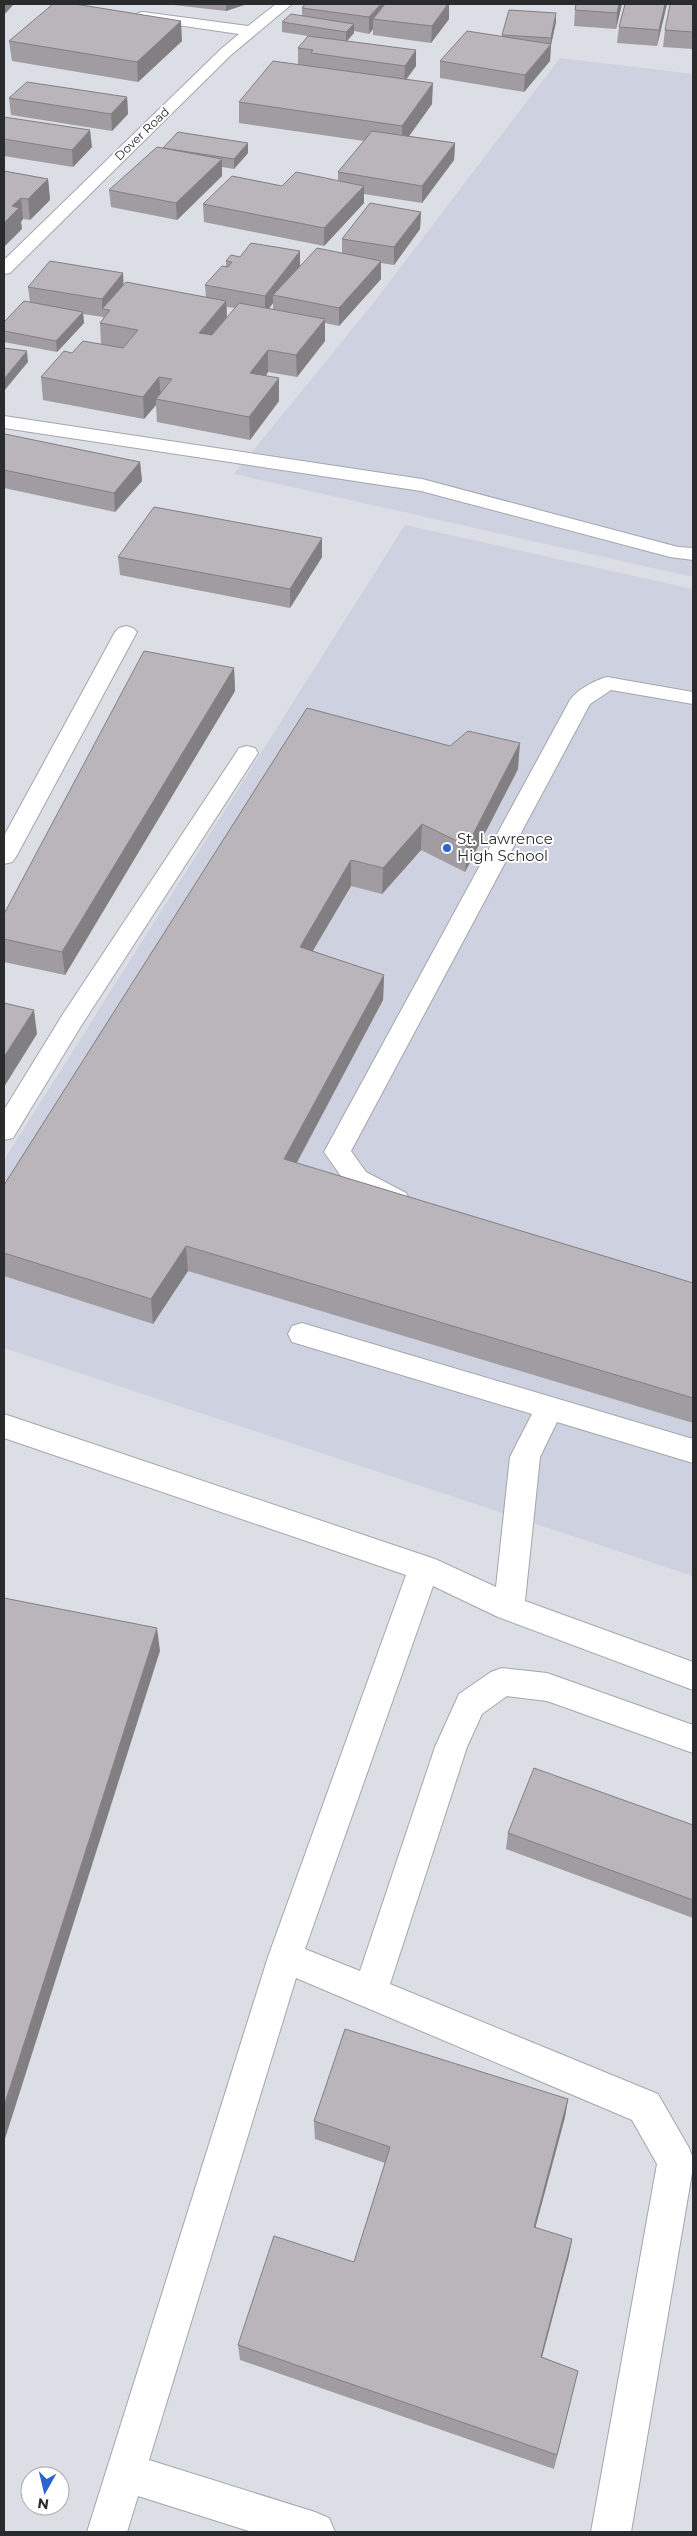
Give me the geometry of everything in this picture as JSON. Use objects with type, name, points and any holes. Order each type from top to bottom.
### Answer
[{"type":"street","name":"Dover Road","points":[[4,269],[250,31],[285,4]]},
{"type":"street","points":[[125,13],[250,31]]},
{"type":"street","points":[[4,422],[422,485],[677,553],[693,554]]},
{"type":"street","points":[[4,857],[126,632]]},
{"type":"street","points":[[421,1208],[390,1197],[357,1179],[337,1152],[353,1119],[581,700],[607,683],[693,698]]},
{"type":"street","points":[[4,1131],[72,1020],[247,753]]},
{"type":"street","points":[[302,1334],[693,1451]]},
{"type":"street","points":[[509,1608],[525,1457],[549,1408]]},
{"type":"street","points":[[4,1426],[424,1568],[509,1608],[693,1676]]},
{"type":"street","points":[[107,2532],[124,2472],[285,1957],[424,1568]]},
{"type":"street","points":[[370,1993],[451,1747],[470,1704],[502,1682],[547,1687],[693,1739]]},
{"type":"street","points":[[285,1957],[645,2107],[676,2161],[611,2532]]},
{"type":"street","points":[[124,2472],[315,2532]]},
{"type":"shaded area","points":[[560,58],[693,74],[693,577],[234,474],[371,306]]},
{"type":"shaded area","name":"St. Lawrence High School","points":[[405,525],[693,589],[693,1576],[4,1348],[4,1160]]},
{"type":"building","points":[[53,4],[75,4],[181,21],[137,62],[9,41]]},
{"type":"building","points":[[305,4],[381,4],[369,17],[302,8]]},
{"type":"building","points":[[385,4],[448,4],[432,26],[373,19]]},
{"type":"building","points":[[576,4],[619,4],[617,13],[575,10]]},
{"type":"building","points":[[625,4],[665,4],[659,30],[619,27]]},
{"type":"building","points":[[670,4],[693,4],[693,32],[665,30]]},
{"type":"building","points":[[509,10],[556,13],[551,38],[502,35]]},
{"type":"building","points":[[291,14],[354,24],[346,32],[282,22]]},
{"type":"building","points":[[467,31],[551,44],[525,75],[440,61]]},
{"type":"building","points":[[308,36],[416,50],[405,66],[311,53],[313,50],[298,48]]},
{"type":"building","points":[[273,61],[433,83],[402,126],[239,102]]},
{"type":"building","points":[[27,82],[127,97],[111,114],[9,98]]},
{"type":"building","points":[[4,117],[90,130],[72,150],[4,139]]},
{"type":"building","points":[[372,131],[455,143],[422,186],[338,172]]},
{"type":"building","points":[[178,132],[248,143],[234,159],[163,148]]},
{"type":"building","points":[[157,147],[222,159],[176,203],[109,190]]},
{"type":"building","points":[[4,171],[48,179],[28,199],[21,198],[12,206],[19,208],[4,223]]},
{"type":"building","points":[[296,172],[364,186],[324,228],[203,204],[232,176],[282,186]]},
{"type":"building","points":[[370,203],[421,212],[394,247],[342,239]]},
{"type":"building","points":[[251,243],[300,251],[265,296],[205,285],[222,266],[228,267],[232,262],[226,261],[231,255],[240,257]]},
{"type":"building","points":[[317,248],[381,261],[339,308],[273,295]]},
{"type":"building","points":[[50,261],[123,273],[102,299],[28,287]]},
{"type":"building","points":[[126,282],[226,301],[199,333],[212,335],[239,303],[325,319],[296,355],[268,350],[250,373],[279,378],[249,417],[156,399],[172,379],[159,377],[143,397],[41,377],[64,351],[72,353],[83,341],[123,348],[138,330],[100,323],[110,310],[102,309]]},
{"type":"building","points":[[24,301],[83,312],[56,341],[4,331],[4,322]]},
{"type":"building","points":[[4,348],[27,351],[4,379]]},
{"type":"building","points":[[5,434],[140,462],[114,493],[4,470]]},
{"type":"building","points":[[154,507],[322,538],[290,589],[118,557]]},
{"type":"building","points":[[144,651],[234,668],[62,952],[4,939],[4,914]]},
{"type":"building","points":[[307,708],[450,746],[468,731],[520,743],[467,846],[422,824],[383,868],[351,860],[300,947],[384,975],[284,1159],[693,1283],[693,1398],[186,1246],[151,1299],[4,1253],[4,1185]]},
{"type":"building","points":[[4,1003],[34,1010],[4,1057]]},
{"type":"building","points":[[4,1598],[157,1628],[4,2106]]},
{"type":"building","points":[[534,1768],[693,1825],[693,1900],[508,1833]]},
{"type":"building","points":[[345,2029],[568,2099],[534,2227],[572,2239],[541,2357],[578,2371],[557,2455],[238,2345],[274,2236],[354,2262],[390,2147],[314,2121]]},
{"type":"place","name":"St. Lawrence High School","points":[[447,848]]}]
